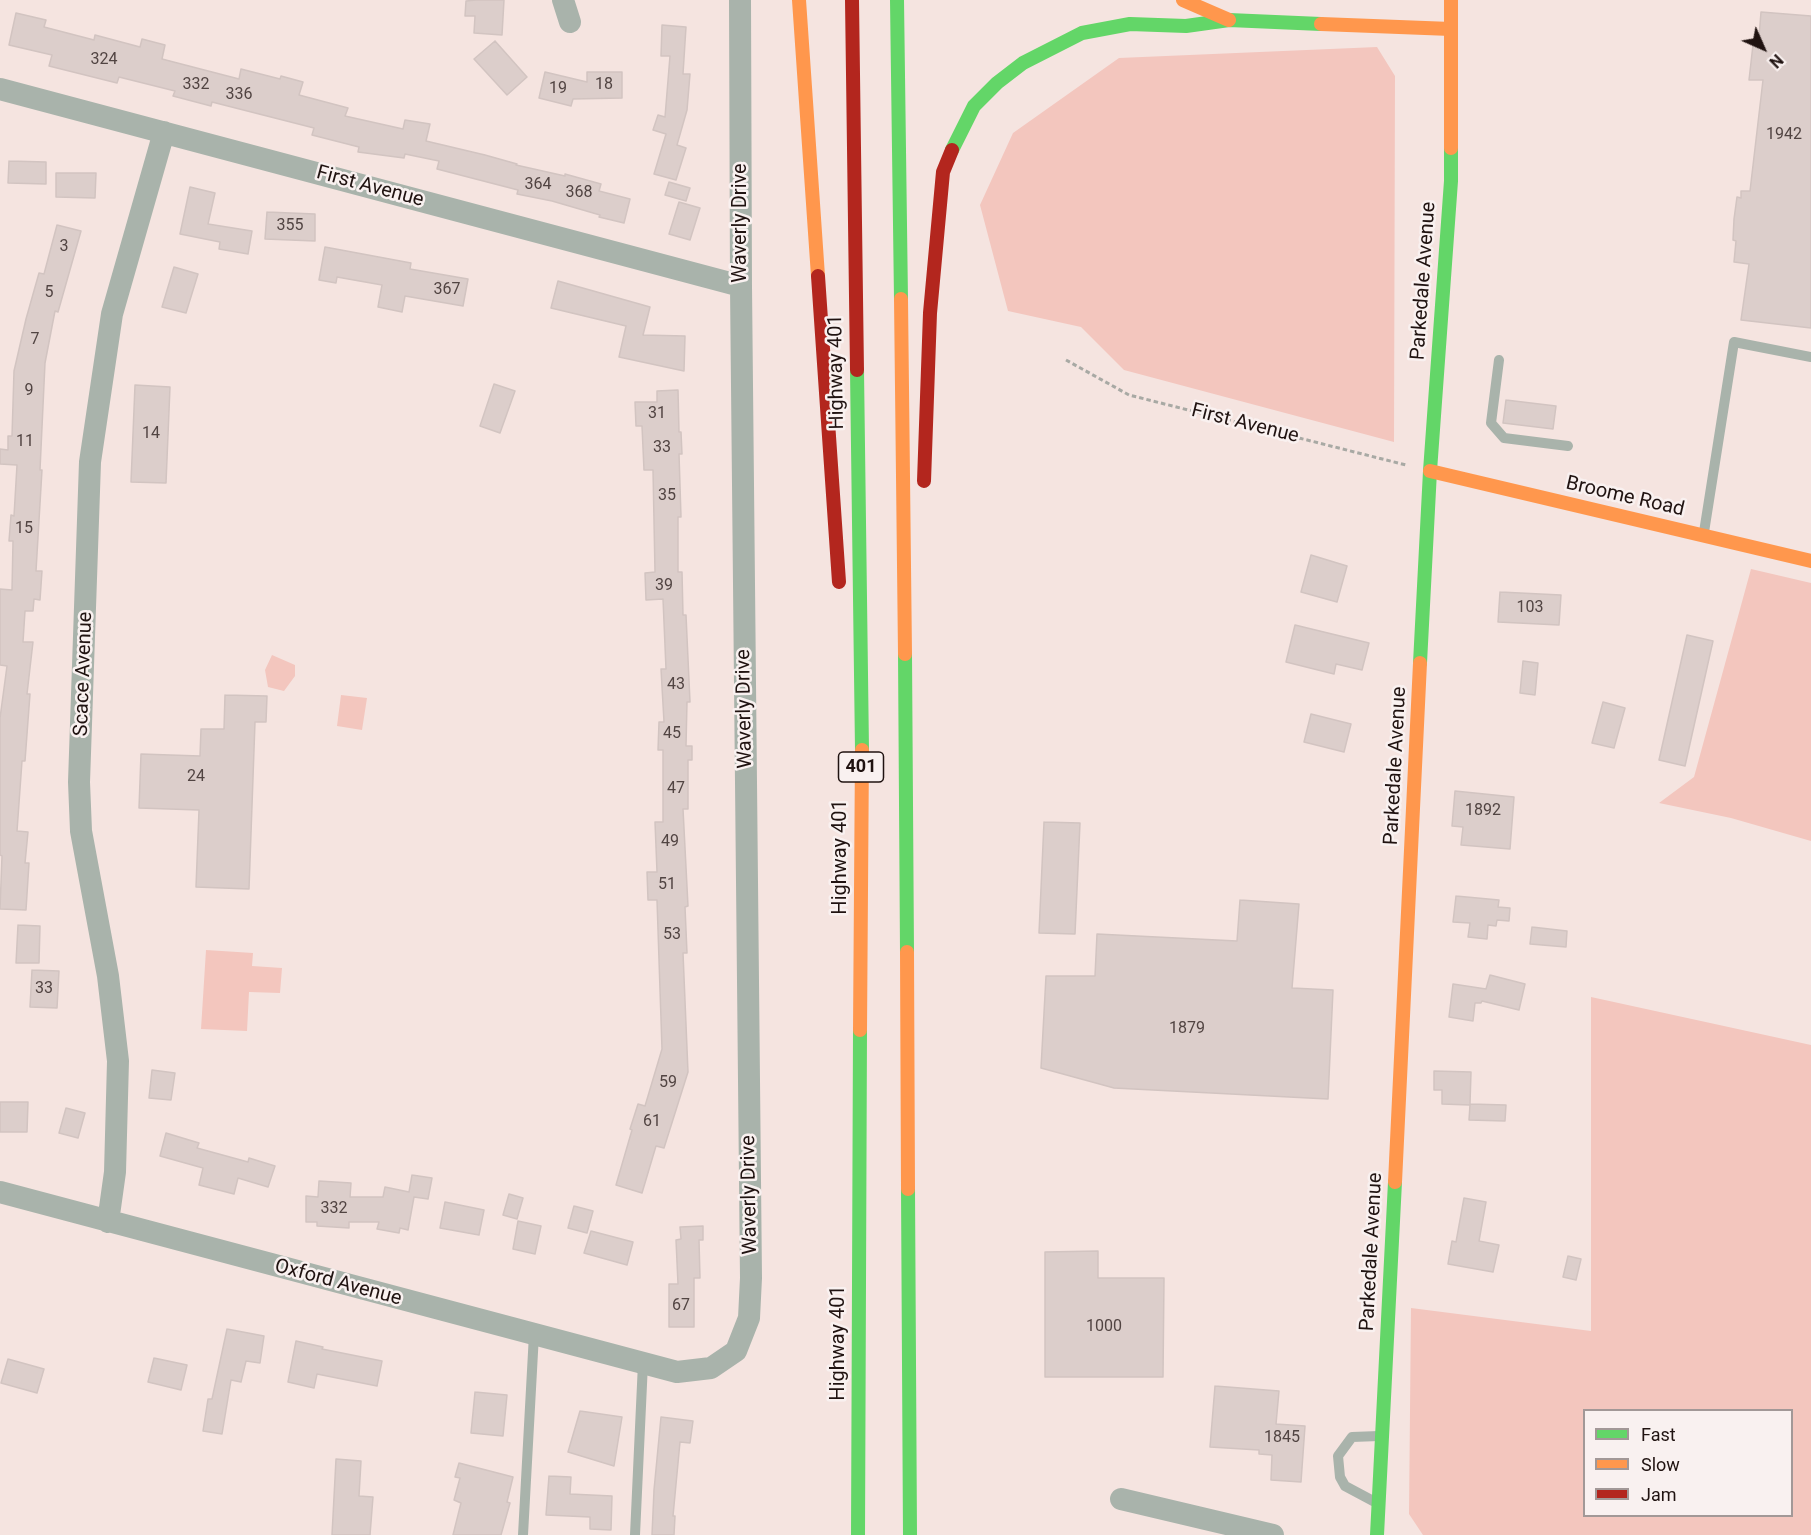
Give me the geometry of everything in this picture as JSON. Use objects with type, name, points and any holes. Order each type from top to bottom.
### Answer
[{"type":"main road","points":[[799,0],[840,600]]},
{"type":"main road","name":"Highway 401","points":[[852,0],[862,721],[858,1535]]},
{"type":"main road","name":"401","points":[[897,0],[905,624],[910,1535]]},
{"type":"main road","points":[[1183,0],[1229,20]]},
{"type":"main road","name":"Parkedale Avenue","points":[[1377,1535],[1430,471],[1451,181],[1451,0]]},
{"type":"main road","points":[[923,491],[930,313],[943,172],[974,106],[997,82],[1023,63],[1082,33],[1130,24],[1186,26],[1229,20],[1450,29]]},
{"type":"main road","name":"Broome Road","points":[[1430,471],[1811,561]]},
{"type":"main road","points":[[905,624],[917,585]]},
{"type":"main road","points":[[848,681],[862,721]]},
{"type":"street","points":[[563,0],[570,22]]},
{"type":"street","name":"Waverly Drive","points":[[677,1372],[711,1368],[736,1351],[749,1318],[751,1278],[740,0]]},
{"type":"street","name":"First Avenue","points":[[0,89],[741,286]]},
{"type":"street","name":"Scace Avenue","points":[[108,1222],[115,1172],[118,1061],[108,976],[81,831],[79,782],[90,462],[112,314],[164,132]]},
{"type":"street","name":"Oxford Avenue","points":[[0,1192],[677,1372]]},
{"type":"street","points":[[1121,1498],[1273,1535]]},
{"type":"lane","points":[[1704,535],[1734,342],[1811,357]]},
{"type":"lane","points":[[1499,360],[1491,423],[1504,438],[1568,446]]},
{"type":"lane","points":[[523,1535],[534,1334]]},
{"type":"lane","points":[[635,1535],[643,1363]]},
{"type":"lane","points":[[1379,1504],[1345,1486],[1340,1477],[1338,1456],[1352,1437],[1383,1436]]},
{"type":"path","name":"First Avenue","points":[[1066,360],[1129,395],[1430,471]]},
{"type":"shaded area","points":[[1377,47],[1395,76],[1394,442],[1124,370],[1081,327],[1008,311],[980,205],[1013,133],[1119,58]]},
{"type":"shaded area","points":[[1751,569],[1811,583],[1811,841],[1731,818],[1659,803],[1694,777]]},
{"type":"shaded area","points":[[272,655],[295,665],[295,676],[284,691],[268,687],[265,670]]},
{"type":"shaded area","points":[[341,695],[367,698],[362,730],[337,726]]},
{"type":"shaded area","points":[[206,950],[253,953],[252,966],[282,968],[280,993],[249,992],[247,1031],[201,1029]]},
{"type":"shaded area","points":[[1591,997],[1811,1045],[1811,1535],[1423,1535],[1409,1514],[1411,1308],[1591,1331]]},
{"type":"building","points":[[504,0],[502,35],[474,33],[475,16],[465,16],[466,1]]},
{"type":"building","points":[[1761,12],[1811,16],[1811,328],[1741,320],[1749,264],[1734,262],[1736,241],[1733,240],[1734,219],[1737,197],[1741,198],[1741,191],[1750,191],[1763,80],[1749,80],[1754,36],[1759,37]]},
{"type":"building","points":[[16,13],[46,20],[44,27],[94,40],[95,35],[140,47],[142,39],[165,45],[162,59],[239,79],[241,69],[303,82],[299,95],[348,108],[345,116],[403,129],[405,120],[430,124],[426,141],[516,165],[565,176],[565,174],[601,184],[599,191],[630,199],[624,223],[552,201],[517,194],[518,190],[437,169],[439,161],[405,154],[404,158],[358,152],[359,147],[312,135],[314,128],[212,102],[211,106],[173,96],[175,91],[119,77],[117,83],[49,66],[52,55],[9,45]]},
{"type":"building","points":[[662,25],[686,27],[683,74],[690,74],[687,110],[677,145],[686,148],[676,180],[654,174],[666,134],[653,130],[658,115],[665,117],[670,56],[661,56]]},
{"type":"building","points":[[495,41],[527,77],[507,95],[474,59]]},
{"type":"building","points":[[545,72],[587,82],[587,72],[622,72],[622,98],[573,99],[571,106],[539,98]]},
{"type":"building","points":[[9,161],[46,162],[46,184],[8,183]]},
{"type":"building","points":[[56,173],[96,173],[95,198],[56,197]]},
{"type":"building","points":[[669,182],[690,188],[686,201],[665,195]]},
{"type":"building","points":[[190,187],[215,193],[208,224],[252,231],[248,254],[219,249],[220,242],[180,234]]},
{"type":"building","points":[[679,202],[700,208],[690,240],[669,234]]},
{"type":"building","points":[[267,212],[315,214],[315,241],[265,239]]},
{"type":"building","points":[[57,225],[81,231],[58,312],[55,311],[45,363],[36,571],[42,571],[40,600],[34,599],[33,611],[25,611],[23,642],[33,642],[27,694],[30,694],[25,761],[22,761],[17,831],[28,832],[25,863],[29,863],[26,910],[0,909],[2,856],[0,855],[0,718],[7,666],[0,665],[0,589],[12,590],[13,541],[9,541],[11,515],[14,516],[17,465],[0,464],[0,449],[8,450],[8,436],[12,436],[14,371],[39,273],[44,274]]},
{"type":"building","points":[[325,247],[411,263],[410,269],[468,279],[463,306],[405,296],[402,312],[378,307],[382,285],[337,277],[336,283],[319,280]]},
{"type":"building","points":[[174,267],[198,274],[186,313],[162,307]]},
{"type":"building","points":[[558,281],[650,307],[643,335],[685,336],[684,371],[619,357],[626,326],[551,308]]},
{"type":"building","points":[[494,384],[515,391],[500,433],[480,426]]},
{"type":"building","points":[[135,385],[170,387],[166,483],[131,482]]},
{"type":"building","points":[[678,390],[682,454],[679,454],[681,517],[678,517],[678,572],[682,572],[683,615],[686,615],[690,702],[687,702],[686,746],[692,746],[692,760],[688,760],[688,809],[683,809],[688,906],[685,907],[687,953],[683,953],[688,1072],[664,1148],[656,1146],[642,1193],[616,1185],[638,1104],[645,1106],[662,1049],[657,900],[648,900],[647,872],[657,872],[655,822],[663,822],[663,750],[658,750],[659,722],[664,722],[661,669],[666,669],[663,599],[646,600],[645,573],[655,572],[653,470],[644,470],[642,426],[636,426],[635,402],[657,402],[657,391]]},
{"type":"building","points":[[1506,400],[1556,406],[1553,429],[1503,423]]},
{"type":"building","points":[[1311,555],[1347,566],[1337,602],[1301,592]]},
{"type":"building","points":[[1500,592],[1561,595],[1559,625],[1498,622]]},
{"type":"building","points":[[1295,625],[1369,643],[1362,670],[1336,664],[1334,674],[1286,662]]},
{"type":"building","points":[[1687,635],[1713,641],[1685,766],[1659,760]]},
{"type":"building","points":[[1523,661],[1538,663],[1535,695],[1520,693]]},
{"type":"building","points":[[225,695],[267,696],[266,722],[255,722],[249,889],[196,887],[199,810],[139,808],[141,754],[200,756],[201,729],[224,729]]},
{"type":"building","points":[[1603,702],[1625,708],[1614,748],[1592,743]]},
{"type":"building","points":[[1311,714],[1351,724],[1344,752],[1304,742]]},
{"type":"building","points":[[1455,791],[1514,797],[1510,849],[1461,845],[1463,827],[1452,826]]},
{"type":"building","points":[[1044,822],[1080,823],[1075,934],[1039,933]]},
{"type":"building","points":[[1456,896],[1499,900],[1498,907],[1510,908],[1509,921],[1497,920],[1496,926],[1488,925],[1487,939],[1468,937],[1470,923],[1453,922]]},
{"type":"building","points":[[1240,900],[1299,904],[1292,988],[1333,990],[1328,1099],[1114,1088],[1041,1068],[1046,976],[1095,976],[1097,934],[1237,941]]},
{"type":"building","points":[[18,925],[40,926],[39,963],[16,963]]},
{"type":"building","points":[[1532,927],[1567,931],[1566,947],[1530,944]]},
{"type":"building","points":[[32,970],[59,971],[57,1008],[30,1007]]},
{"type":"building","points":[[1490,975],[1525,984],[1519,1010],[1482,1001],[1475,1003],[1473,1021],[1449,1017],[1453,984],[1486,989]]},
{"type":"building","points":[[152,1070],[175,1073],[171,1100],[149,1098]]},
{"type":"building","points":[[1434,1071],[1471,1072],[1470,1104],[1506,1105],[1505,1121],[1469,1120],[1470,1105],[1442,1104],[1442,1090],[1434,1090]]},
{"type":"building","points":[[0,1102],[28,1102],[27,1132],[0,1132]]},
{"type":"building","points":[[66,1108],[85,1113],[78,1138],[59,1133]]},
{"type":"building","points":[[166,1133],[199,1143],[197,1148],[248,1162],[249,1158],[275,1166],[268,1187],[238,1178],[234,1194],[199,1185],[203,1168],[160,1156]]},
{"type":"building","points":[[412,1175],[432,1178],[428,1199],[414,1197],[408,1230],[400,1228],[399,1233],[377,1229],[379,1222],[349,1222],[349,1228],[317,1226],[317,1222],[306,1222],[306,1196],[318,1197],[319,1181],[351,1183],[350,1197],[383,1197],[385,1187],[409,1192]]},
{"type":"building","points":[[509,1194],[523,1198],[517,1219],[503,1215]]},
{"type":"building","points":[[1464,1198],[1486,1202],[1479,1241],[1499,1245],[1493,1272],[1448,1264],[1452,1241],[1456,1242]]},
{"type":"building","points":[[445,1202],[484,1210],[479,1235],[440,1228]]},
{"type":"building","points":[[574,1206],[593,1211],[587,1233],[568,1228]]},
{"type":"building","points":[[518,1221],[541,1226],[535,1254],[513,1249]]},
{"type":"building","points":[[703,1226],[703,1240],[699,1240],[700,1278],[694,1278],[694,1327],[669,1327],[669,1284],[678,1284],[676,1240],[681,1239],[680,1227]]},
{"type":"building","points":[[591,1231],[633,1242],[627,1265],[584,1253]]},
{"type":"building","points":[[1098,1251],[1098,1278],[1164,1278],[1163,1377],[1045,1377],[1045,1252]]},
{"type":"building","points":[[1568,1256],[1581,1259],[1576,1280],[1563,1277]]},
{"type":"building","points":[[227,1329],[264,1336],[260,1363],[246,1361],[241,1382],[231,1380],[222,1434],[203,1431],[208,1399],[212,1399]]},
{"type":"building","points":[[296,1341],[323,1347],[322,1349],[382,1361],[377,1386],[317,1374],[314,1388],[288,1382]]},
{"type":"building","points":[[154,1358],[187,1365],[181,1390],[148,1382]]},
{"type":"building","points":[[8,1359],[44,1369],[37,1393],[1,1383]]},
{"type":"building","points":[[1215,1386],[1279,1391],[1276,1424],[1305,1426],[1301,1482],[1271,1480],[1272,1455],[1259,1454],[1259,1450],[1210,1447]]},
{"type":"building","points":[[475,1392],[507,1395],[503,1436],[471,1433]]},
{"type":"building","points":[[580,1411],[622,1417],[614,1466],[568,1452]]},
{"type":"building","points":[[661,1417],[693,1421],[690,1443],[680,1442],[673,1516],[675,1516],[674,1535],[652,1535]]},
{"type":"building","points":[[336,1459],[361,1461],[359,1496],[373,1497],[370,1535],[332,1535]]},
{"type":"building","points":[[459,1463],[513,1477],[507,1502],[510,1503],[501,1535],[453,1535],[461,1503],[454,1500],[460,1478],[455,1477]]},
{"type":"building","points":[[549,1476],[571,1477],[570,1494],[612,1496],[611,1530],[590,1529],[590,1517],[546,1515]]},
{"type":"traffic: fast","points":[[897,0],[901,299]]},
{"type":"traffic: fast","points":[[952,150],[974,106],[997,83],[1023,63],[1082,33],[1130,24],[1186,26],[1229,20],[1321,24]]},
{"type":"traffic: fast","points":[[1420,663],[1430,471],[1451,181],[1451,148]]},
{"type":"traffic: fast","points":[[857,370],[862,750]]},
{"type":"traffic: fast","points":[[905,654],[907,952]]},
{"type":"traffic: fast","points":[[858,1535],[860,1030]]},
{"type":"traffic: fast","points":[[1377,1535],[1395,1182]]},
{"type":"traffic: fast","points":[[908,1189],[910,1535]]},
{"type":"traffic: slow","points":[[799,0],[818,276]]},
{"type":"traffic: slow","points":[[1183,0],[1229,20]]},
{"type":"traffic: slow","points":[[1451,0],[1451,148]]},
{"type":"traffic: slow","points":[[1321,24],[1451,29]]},
{"type":"traffic: slow","points":[[901,299],[905,654]]},
{"type":"traffic: slow","points":[[1430,471],[1811,561]]},
{"type":"traffic: slow","points":[[1395,1182],[1420,663]]},
{"type":"traffic: slow","points":[[860,1030],[862,750]]},
{"type":"traffic: slow","points":[[907,952],[908,1189]]},
{"type":"traffic: jam","points":[[852,0],[857,370]]},
{"type":"traffic: jam","points":[[924,481],[930,313],[943,172],[952,150]]},
{"type":"traffic: jam","points":[[818,276],[839,582]]}]
